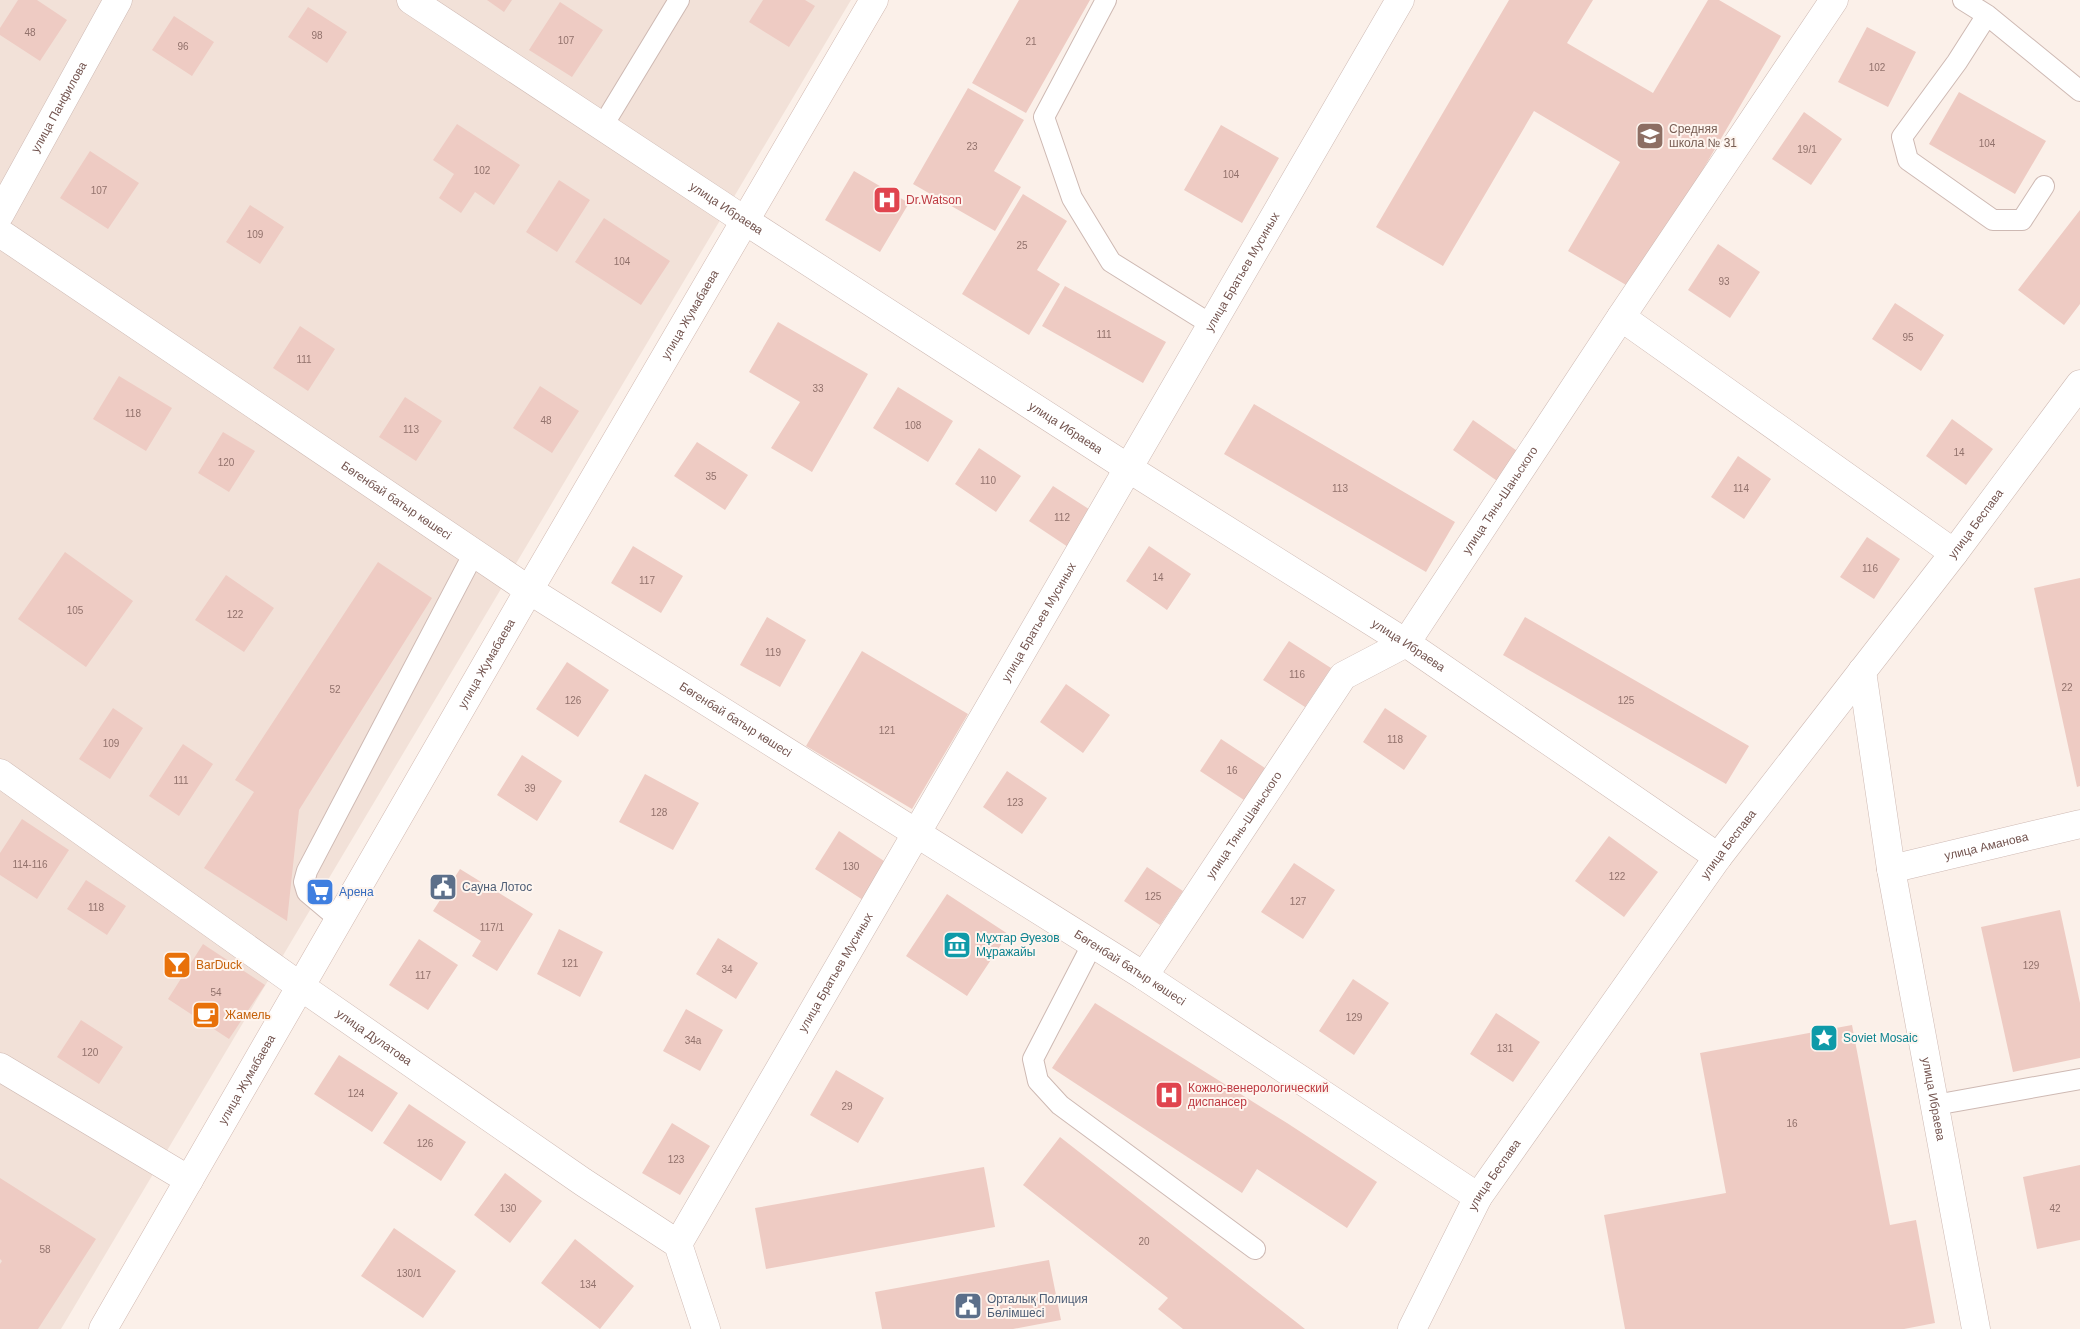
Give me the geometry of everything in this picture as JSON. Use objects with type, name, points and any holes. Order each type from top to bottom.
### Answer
[{"type":"street","name":"улица Панфилова","points":[[0,214],[118,0]]},
{"type":"street","name":"улица Ибраева","points":[[411,0],[744,220],[1128,468],[1406,642],[1718,857]]},
{"type":"street","name":"улица Жумабаева","points":[[103,1329],[529,590],[874,0]]},
{"type":"street","name":"улица Братьев Мусиных","points":[[678,1244],[1400,0]]},
{"type":"street","name":"улица Тянь-Шаньского","points":[[1144,976],[1344,676],[1406,642],[1834,0]]},
{"type":"street","name":"Бөгенбай батыр көшесі","points":[[0,233],[529,590],[1093,943],[1478,1197]]},
{"type":"street","points":[[1621,317],[1954,553]]},
{"type":"street","name":"улица Беспава","points":[[1412,1329],[1478,1197],[1718,857],[1954,553],[2080,384]]},
{"type":"street","name":"улица Ибраева","points":[[1862,671],[1891,869],[1976,1329]]},
{"type":"street","name":"улица Дулатова","points":[[0,773],[300,986],[583,1182],[678,1244]]},
{"type":"street","name":"улица Аманова","points":[[1891,869],[2080,824]]},
{"type":"street","points":[[0,1067],[189,1180]]},
{"type":"street","points":[[678,1244],[706,1329]]},
{"type":"lane","points":[[602,127],[679,0]]},
{"type":"lane","points":[[1106,0],[1044,117],[1072,198],[1111,262],[1212,324]]},
{"type":"lane","points":[[1963,0],[1986,14],[2080,91]]},
{"type":"lane","points":[[1986,14],[1958,62],[1902,137],[1908,160],[1993,220],[2022,220],[2044,186]]},
{"type":"lane","points":[[339,919],[307,892],[304,882],[307,872],[474,553]]},
{"type":"lane","points":[[1093,943],[1034,1059],[1038,1081],[1060,1105],[1255,1249]]},
{"type":"lane","points":[[1935,1105],[2080,1079]]},
{"type":"shaded area","points":[[0,0],[851,0],[61,1329],[0,1329]]},
{"type":"building","points":[[18,0],[37,0],[67,20],[40,61],[0,35],[0,28]]},
{"type":"building","points":[[487,0],[512,0],[504,12]]},
{"type":"building","points":[[763,0],[805,0],[815,6],[789,47],[749,22]]},
{"type":"building","points":[[1019,0],[1090,0],[1026,113],[972,83]]},
{"type":"building","name":"Средняя школа № 31","points":[[1509,0],[1593,0],[1567,43],[1653,93],[1708,0],[1719,0],[1781,36],[1633,289],[1568,251],[1620,162],[1534,111],[1443,266],[1376,227]]},
{"type":"building","points":[[560,2],[603,30],[572,77],[529,50]]},
{"type":"building","points":[[308,7],[347,32],[327,63],[288,37]]},
{"type":"building","points":[[174,16],[214,42],[192,76],[152,50]]},
{"type":"building","points":[[1867,27],[1916,52],[1888,107],[1838,82]]},
{"type":"building","points":[[968,88],[1024,120],[994,171],[1021,187],[995,231],[913,184]]},
{"type":"building","points":[[1959,92],[2046,141],[2015,194],[1929,144]]},
{"type":"building","points":[[1804,112],[1842,139],[1811,185],[1772,159]]},
{"type":"building","points":[[457,124],[520,165],[494,205],[475,192],[461,213],[439,198],[454,174],[433,160]]},
{"type":"building","points":[[1221,125],[1279,158],[1242,223],[1184,190]]},
{"type":"building","points":[[90,151],[139,183],[108,229],[60,198]]},
{"type":"building","points":[[854,171],[909,203],[880,252],[825,220]]},
{"type":"building","points":[[559,180],[590,200],[557,252],[526,232]]},
{"type":"building","points":[[1023,194],[1067,221],[1037,270],[1060,284],[1029,335],[962,294]]},
{"type":"building","points":[[250,205],[284,227],[260,264],[226,242]]},
{"type":"building","points":[[2080,210],[2080,304],[2064,325],[2018,290]]},
{"type":"building","points":[[604,218],[670,261],[641,305],[575,262]]},
{"type":"building","points":[[1718,244],[1760,272],[1730,318],[1688,290]]},
{"type":"building","points":[[1065,286],[1166,342],[1143,383],[1042,326]]},
{"type":"building","points":[[1895,303],[1944,335],[1921,371],[1872,339]]},
{"type":"building","points":[[778,322],[868,374],[812,472],[771,448],[800,402],[749,372]]},
{"type":"building","points":[[300,326],[335,349],[308,391],[273,368]]},
{"type":"building","points":[[119,376],[172,408],[146,451],[93,419]]},
{"type":"building","points":[[540,386],[579,411],[552,453],[513,428]]},
{"type":"building","points":[[898,387],[953,421],[928,462],[873,428]]},
{"type":"building","points":[[405,397],[442,421],[416,461],[379,437]]},
{"type":"building","points":[[1254,404],[1455,522],[1426,572],[1224,454]]},
{"type":"building","points":[[1952,419],[1993,449],[1966,485],[1926,456]]},
{"type":"building","points":[[1473,420],[1523,455],[1503,485],[1453,450]]},
{"type":"building","points":[[223,432],[255,451],[229,492],[198,473]]},
{"type":"building","points":[[697,442],[748,475],[725,510],[674,476]]},
{"type":"building","points":[[979,448],[1021,476],[996,512],[955,484]]},
{"type":"building","points":[[1738,456],[1771,479],[1744,519],[1711,497]]},
{"type":"building","points":[[1053,486],[1095,513],[1071,549],[1029,521]]},
{"type":"building","points":[[1867,537],[1900,559],[1874,599],[1840,577]]},
{"type":"building","points":[[633,546],[683,576],[661,613],[611,583]]},
{"type":"building","points":[[1149,546],[1191,574],[1167,610],[1126,581]]},
{"type":"building","points":[[65,552],[133,601],[86,667],[18,619]]},
{"type":"building","points":[[378,562],[432,598],[299,810],[287,921],[204,868],[254,792],[235,780]]},
{"type":"building","points":[[226,575],[274,608],[244,652],[195,620]]},
{"type":"building","points":[[2080,578],[2080,786],[2077,787],[2034,588]]},
{"type":"building","points":[[767,617],[806,640],[780,687],[740,665]]},
{"type":"building","points":[[1525,617],[1749,746],[1726,784],[1503,655]]},
{"type":"building","points":[[1289,641],[1331,668],[1305,707],[1263,680]]},
{"type":"building","points":[[862,651],[968,714],[912,809],[806,746]]},
{"type":"building","points":[[567,662],[609,690],[578,737],[536,709]]},
{"type":"building","points":[[1066,684],[1110,715],[1083,753],[1040,722]]},
{"type":"building","points":[[113,708],[143,728],[110,779],[79,759]]},
{"type":"building","points":[[1385,708],[1427,736],[1404,770],[1363,742]]},
{"type":"building","points":[[1221,739],[1265,768],[1244,800],[1200,771]]},
{"type":"building","points":[[183,744],[213,764],[179,816],[149,796]]},
{"type":"building","points":[[522,755],[562,781],[537,821],[497,795]]},
{"type":"building","points":[[1007,771],[1047,798],[1022,834],[983,807]]},
{"type":"building","points":[[645,774],[699,803],[673,850],[619,822]]},
{"type":"building","points":[[22,819],[69,850],[37,899],[0,875],[0,853]]},
{"type":"building","points":[[839,831],[887,863],[863,900],[815,869]]},
{"type":"building","points":[[1609,836],[1658,872],[1624,917],[1575,881]]},
{"type":"building","points":[[1294,863],[1335,890],[1303,939],[1261,912]]},
{"type":"building","points":[[1147,867],[1183,891],[1160,925],[1124,901]]},
{"type":"building","points":[[460,869],[533,914],[497,971],[472,956],[481,941],[433,911]]},
{"type":"building","points":[[86,880],[126,906],[107,935],[67,909]]},
{"type":"building","name":"Мұхтар Әуезов Мұражайы","points":[[947,894],[1008,934],[967,996],[906,956]]},
{"type":"building","points":[[2060,910],[2080,1003],[2080,1058],[2013,1072],[1981,927]]},
{"type":"building","points":[[559,929],[603,952],[580,997],[537,974]]},
{"type":"building","points":[[718,938],[758,963],[736,999],[696,974]]},
{"type":"building","points":[[419,939],[458,965],[428,1010],[389,985]]},
{"type":"building","points":[[203,944],[265,985],[229,1039],[168,999]]},
{"type":"building","points":[[1353,979],[1389,1003],[1354,1055],[1319,1031]]},
{"type":"building","name":"Кожно-венерологический диспансер","points":[[1095,1003],[1287,1123],[1377,1182],[1347,1228],[1257,1169],[1242,1193],[1052,1068]]},
{"type":"building","points":[[686,1009],[723,1030],[700,1071],[663,1051]]},
{"type":"building","points":[[1496,1013],[1540,1042],[1513,1082],[1470,1054]]},
{"type":"building","points":[[81,1020],[123,1047],[99,1084],[57,1057]]},
{"type":"building","points":[[1852,1025],[1890,1225],[1916,1220],[1935,1323],[1904,1329],[1625,1329],[1604,1215],[1726,1193],[1700,1053]]},
{"type":"building","points":[[339,1055],[398,1093],[372,1132],[314,1094]]},
{"type":"building","points":[[836,1070],[884,1098],[858,1143],[810,1115]]},
{"type":"building","points":[[409,1104],[466,1142],[441,1181],[383,1143]]},
{"type":"building","points":[[672,1123],[710,1146],[680,1195],[642,1173]]},
{"type":"building","points":[[1060,1137],[1305,1329],[1183,1329],[1158,1309],[1168,1298],[1023,1185]]},
{"type":"building","points":[[2080,1165],[2080,1240],[2037,1249],[2023,1177]]},
{"type":"building","points":[[984,1167],[995,1227],[766,1269],[755,1208]]},
{"type":"building","points":[[505,1173],[542,1201],[510,1243],[474,1215]]},
{"type":"building","points":[[0,1178],[96,1239],[38,1329],[0,1329],[0,1264],[2,1261],[0,1259]]},
{"type":"building","points":[[394,1228],[456,1271],[423,1318],[361,1276]]},
{"type":"building","points":[[575,1239],[634,1286],[600,1329],[541,1283]]},
{"type":"building","name":"Орталық Полиция Бөлімшесі","points":[[1049,1260],[1061,1320],[1013,1329],[882,1329],[875,1292]]},
{"type":"place","name":"Средняя школа № 31","points":[[1650,136]]},
{"type":"place","name":"Dr.Watson","points":[[887,200]]},
{"type":"place","name":"Сауна Лотос","points":[[443,887]]},
{"type":"place","name":"Арена","points":[[320,892]]},
{"type":"place","name":"Мұхтар Әуезов Мұражайы","points":[[957,945]]},
{"type":"place","name":"BarDuck","points":[[177,965]]},
{"type":"place","name":"Жамель","points":[[206,1015]]},
{"type":"place","name":"Soviet Mosaic","points":[[1824,1038]]},
{"type":"place","name":"Кожно-венерологический диспансер","points":[[1169,1095]]},
{"type":"place","name":"Орталық Полиция Бөлімшесі","points":[[968,1306]]}]
